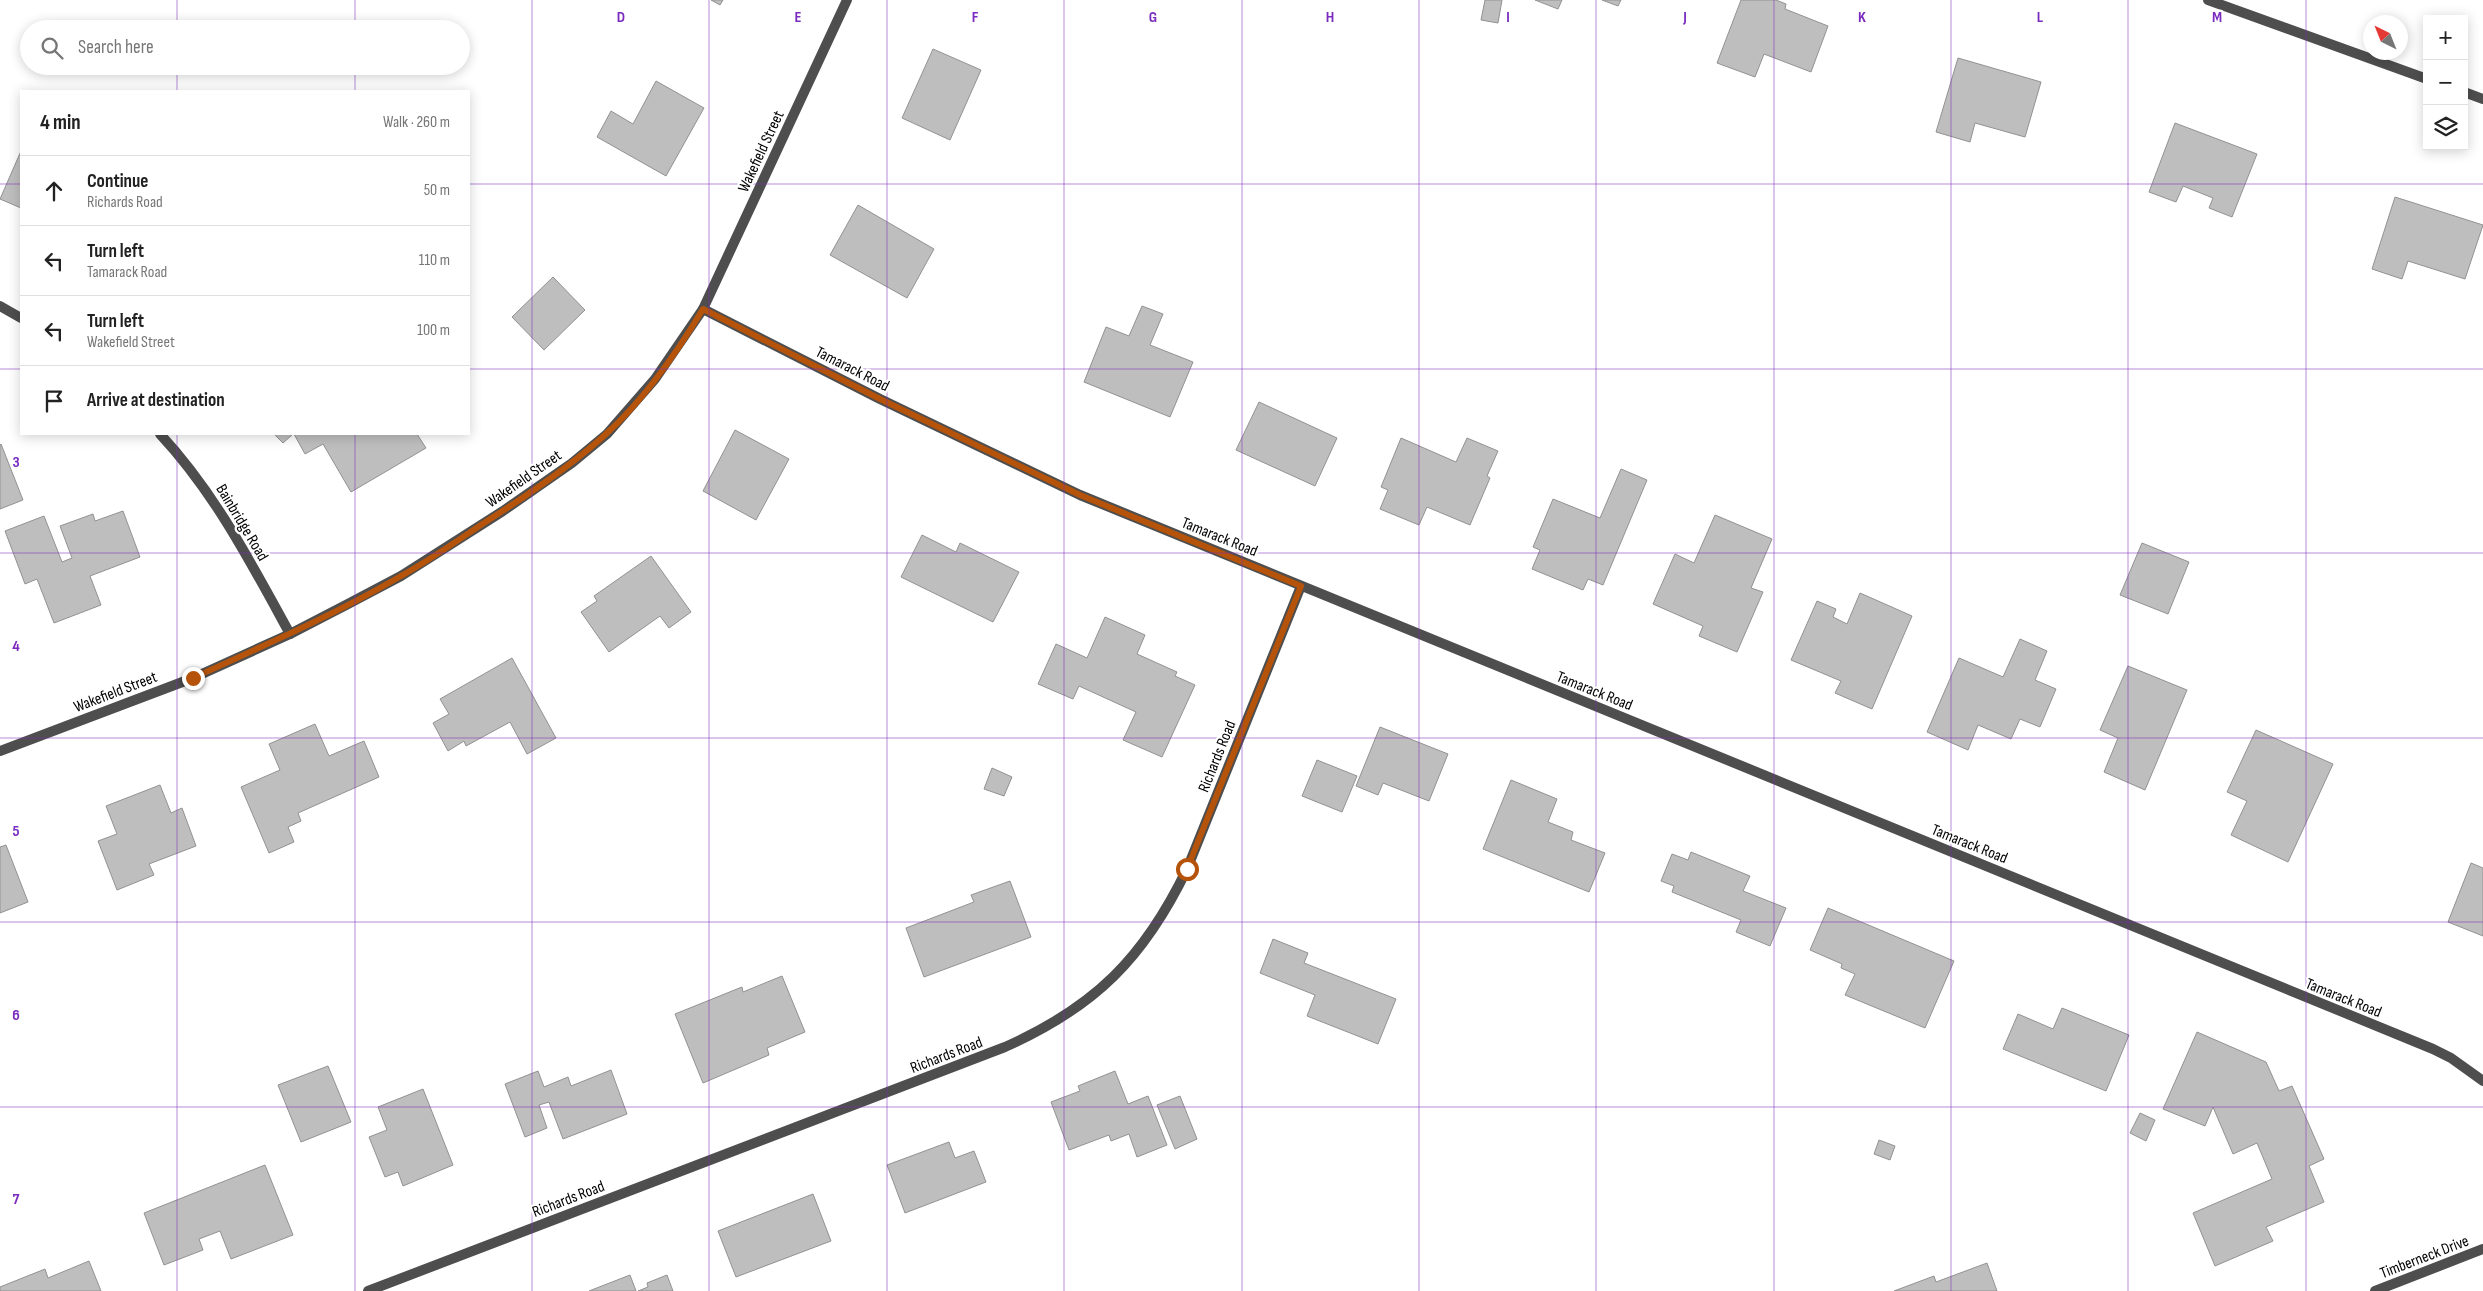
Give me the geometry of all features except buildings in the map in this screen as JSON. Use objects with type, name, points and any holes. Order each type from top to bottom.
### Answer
[{"type":"street","name":"Wakefield Street","points":[[0,751],[193,678],[290,634],[401,576],[503,511],[572,462],[607,434],[638,401],[690,331],[703,309],[847,0]]},
{"type":"street","points":[[2208,0],[2423,78]]},
{"type":"street","points":[[2468,93],[2483,99]]},
{"type":"street","points":[[0,306],[20,317]]},
{"type":"street","name":"Tamarack Road","points":[[703,309],[880,399],[1080,495],[2424,1046],[2451,1058],[2483,1081]]},
{"type":"street","name":"Bainbridge Road","points":[[161,435],[189,467],[213,499],[233,530],[290,634]]},
{"type":"street","name":"Richards Road","points":[[368,1291],[1004,1047],[1039,1032],[1071,1013],[1101,990],[1128,963],[1151,934],[1171,902],[1187,869],[1301,586]]},
{"type":"street","name":"Timberneck Drive","points":[[2375,1291],[2483,1249]]},
{"type":"route","points":[[193,678],[290,634],[401,576],[503,511],[572,462],[607,434],[638,401],[690,331],[703,309],[880,399],[1080,495],[1301,586],[1187,869]]}]
